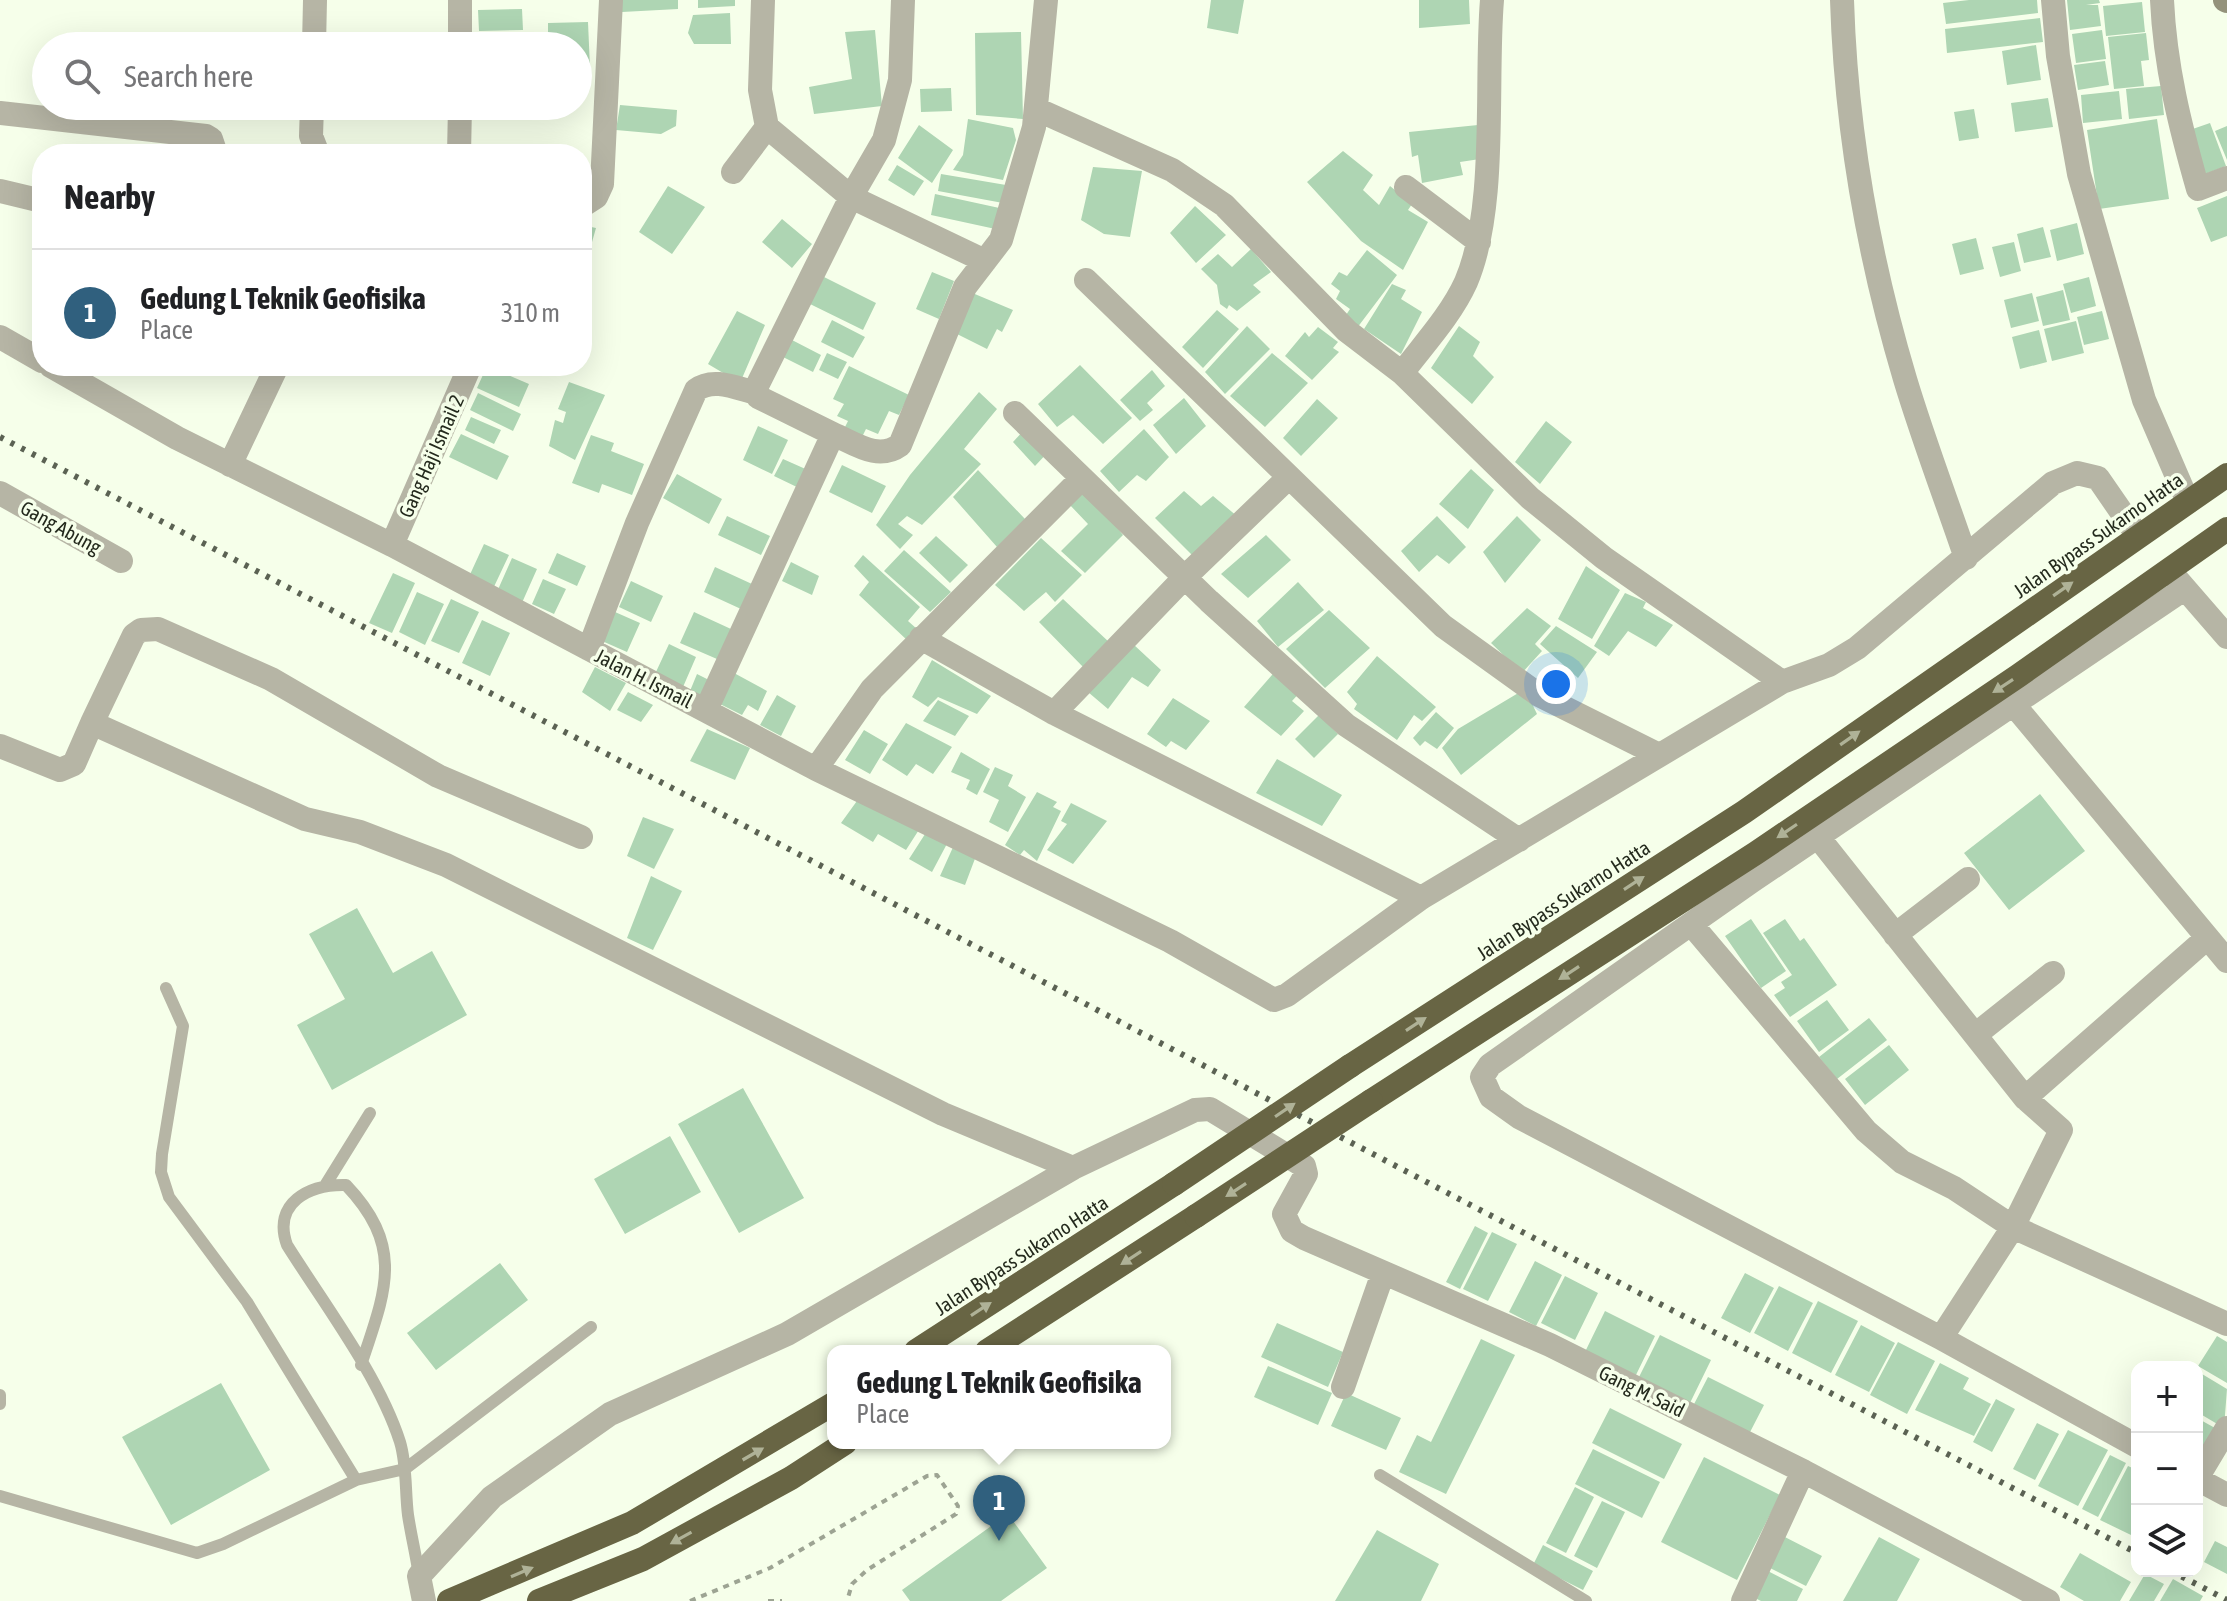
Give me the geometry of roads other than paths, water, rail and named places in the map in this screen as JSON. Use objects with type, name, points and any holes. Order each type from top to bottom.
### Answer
[{"type":"highway","name":"Jalan Bypass Sukarno Hatta","points":[[925,1345],[1744,812],[2227,475]]},
{"type":"highway","points":[[996,1345],[1756,853],[2018,676],[2227,529]]},
{"type":"highway","points":[[449,1601],[632,1523],[827,1408]]},
{"type":"highway","points":[[539,1601],[643,1559],[791,1478],[836,1449]]},
{"type":"street","points":[[314,32],[315,0]]},
{"type":"street","points":[[460,0],[460,32]]},
{"type":"street","points":[[592,200],[602,184],[611,0]]},
{"type":"street","points":[[763,0],[760,90],[767,127],[855,191],[985,261]]},
{"type":"street","points":[[756,393],[855,191],[884,140],[900,80],[903,0]]},
{"type":"street","points":[[589,649],[637,523],[696,390],[705,383],[756,393],[873,452],[889,452],[900,445],[965,287],[1001,240],[1034,127],[1046,0]]},
{"type":"street","points":[[1402,373],[1450,311],[1465,282],[1479,242],[1492,0]]},
{"type":"street","points":[[1842,0],[1845,91],[1867,228],[1905,378],[1966,558]]},
{"type":"street","points":[[2053,0],[2058,56],[2079,174],[2144,400],[2188,502]]},
{"type":"street","points":[[2162,0],[2164,51],[2172,98],[2198,189],[2227,178]]},
{"type":"street","points":[[1036,109],[1195,183],[1224,205],[1347,331],[1402,373],[1530,498],[1577,538],[1782,682]]},
{"type":"street","points":[[0,113],[32,117]]},
{"type":"street","points":[[63,120],[206,136],[213,144]]},
{"type":"street","points":[[312,120],[314,144]]},
{"type":"street","points":[[459,144],[460,120]]},
{"type":"street","points":[[733,172],[767,127]]},
{"type":"street","points":[[1406,187],[1479,242]]},
{"type":"street","points":[[0,191],[32,199]]},
{"type":"street","points":[[1086,280],[1443,626],[1539,695],[1659,755]]},
{"type":"street","points":[[0,337],[32,355]]},
{"type":"street","name":"Jalan H. Ismail","points":[[69,376],[230,465],[392,545],[816,769],[1170,941],[1274,1000],[1287,995],[1421,898],[1782,682],[1829,665],[1857,648],[1966,558],[2038,492],[2077,473],[2101,481],[2138,536]]},
{"type":"street","points":[[230,465],[272,376]]},
{"type":"street","name":"Gang Haji Ismail 2","points":[[392,545],[466,376]]},
{"type":"street","points":[[1015,413],[1185,577],[1346,725],[1519,840]]},
{"type":"street","points":[[706,710],[833,434]]},
{"type":"street","points":[[816,769],[872,689],[1082,478]]},
{"type":"street","points":[[1054,713],[1185,577],[1288,478]]},
{"type":"street","name":"Gang Abung","points":[[0,493],[121,561]]},
{"type":"street","points":[[2168,569],[2227,637]]},
{"type":"street","points":[[2131,1443],[1941,1338],[1519,1117],[1486,1092],[1482,1077],[1490,1065],[1818,837],[2184,589]]},
{"type":"street","points":[[0,746],[60,770],[74,764],[134,635],[141,630],[158,629],[271,679],[447,778],[581,837]]},
{"type":"street","points":[[921,638],[1054,713],[1421,898]]},
{"type":"street","points":[[2014,705],[2227,961]]},
{"type":"street","points":[[92,723],[305,819],[360,832],[446,865],[943,1114],[1073,1168]]},
{"type":"street","points":[[1818,837],[2025,1098],[2057,1125],[2060,1138],[2013,1227],[1941,1338]]},
{"type":"street","points":[[1895,935],[1968,879]]},
{"type":"street","points":[[1692,925],[1866,1131],[1902,1162],[1954,1188],[2013,1227],[2227,1324]]},
{"type":"street","points":[[2025,1098],[2207,938]]},
{"type":"street","points":[[1975,1035],[2053,973]]},
{"type":"street","name":"Gang M. Said","points":[[1073,1168],[1203,1107],[1304,1166],[1306,1174],[1284,1214],[1292,1231],[1550,1345],[1803,1471],[2048,1601]]},
{"type":"street","points":[[424,1601],[419,1576],[492,1497],[528,1468],[610,1414],[787,1334],[1073,1168]]},
{"type":"street","points":[[1343,1387],[1383,1273]]},
{"type":"street","points":[[2203,1469],[2227,1428]]},
{"type":"street","points":[[1743,1601],[1803,1471]]},
{"type":"street","points":[[2203,1482],[2227,1495]]},
{"type":"lane","points":[[166,988],[183,1026],[162,1154],[161,1172],[169,1197],[247,1302],[356,1480]]},
{"type":"lane","points":[[326,1184],[370,1113]]},
{"type":"lane","points":[[361,1365],[380,1308],[388,1265],[379,1236],[356,1196],[346,1185],[326,1184],[298,1195],[284,1213],[283,1235],[389,1414],[405,1469],[408,1516],[419,1576]]},
{"type":"lane","points":[[0,1496],[197,1553],[223,1544],[356,1480],[405,1469],[591,1327]]},
{"type":"lane","points":[[0,1395],[0,1404]]},
{"type":"lane","points":[[1380,1475],[1586,1601]]},
{"type":"railway","points":[[0,437],[2131,1550]]},
{"type":"railway","points":[[2183,1577],[2227,1600]]},
{"type":"place","name":"Gedung L Teknik Geofisika","points":[[999,1541]]}]
